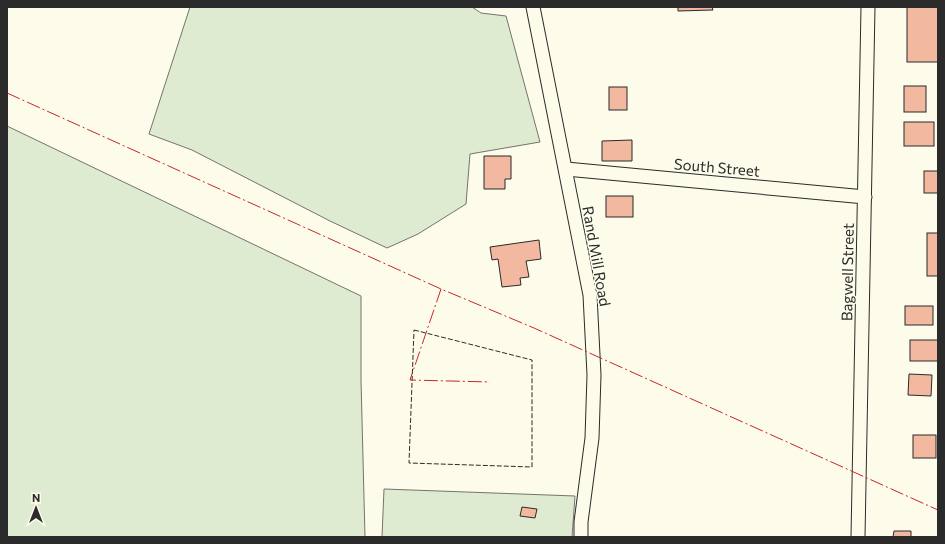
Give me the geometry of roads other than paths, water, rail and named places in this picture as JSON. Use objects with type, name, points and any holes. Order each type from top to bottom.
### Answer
[{"type":"street","name":"Rand Mill Road","points":[[532,7],[566,169],[590,295],[594,375],[592,438],[581,522],[581,537]]},
{"type":"street","name":"Bagwell Street","points":[[858,537],[868,7]]},
{"type":"street","name":"South Street","points":[[566,169],[865,197]]}]
